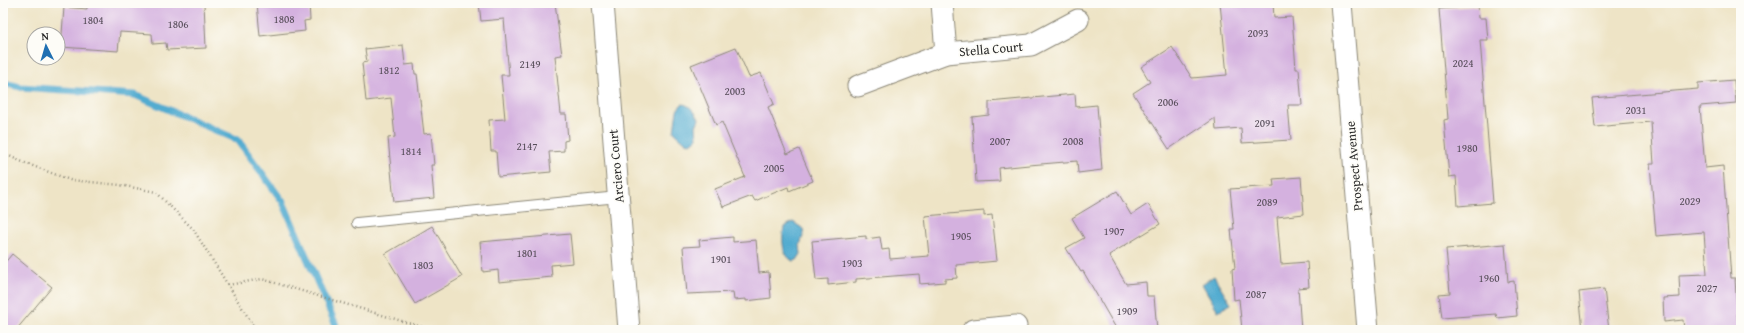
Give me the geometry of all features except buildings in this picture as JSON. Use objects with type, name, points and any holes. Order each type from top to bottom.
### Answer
[{"type":"street","name":"Arciero Court","points":[[602,3],[629,330]]},
{"type":"street","name":"Stella Court","points":[[942,3],[946,53]]},
{"type":"street","name":"Prospect Avenue","points":[[1341,3],[1368,330]]},
{"type":"street","name":"Stella Court","points":[[858,86],[946,53],[1031,46],[1078,20]]},
{"type":"street","points":[[974,330],[1016,326]]},
{"type":"lane","points":[[357,223],[618,197]]},
{"type":"path","points":[[3,153],[70,180],[120,185],[156,192],[193,229],[256,330]]},
{"type":"path","points":[[228,285],[262,279],[432,330]]},
{"type":"water","points":[[682,104],[690,107],[699,119],[696,126],[697,138],[691,143],[685,142],[674,132],[677,110]]},
{"type":"water","points":[[793,222],[805,230],[800,245],[801,254],[797,260],[793,261],[784,251],[783,236],[784,227]]},
{"type":"water","points":[[1214,276],[1231,304],[1218,311],[1202,284]]},
{"type":"waterway","points":[[3,83],[21,87],[135,95],[238,140],[283,202],[338,330]]}]
